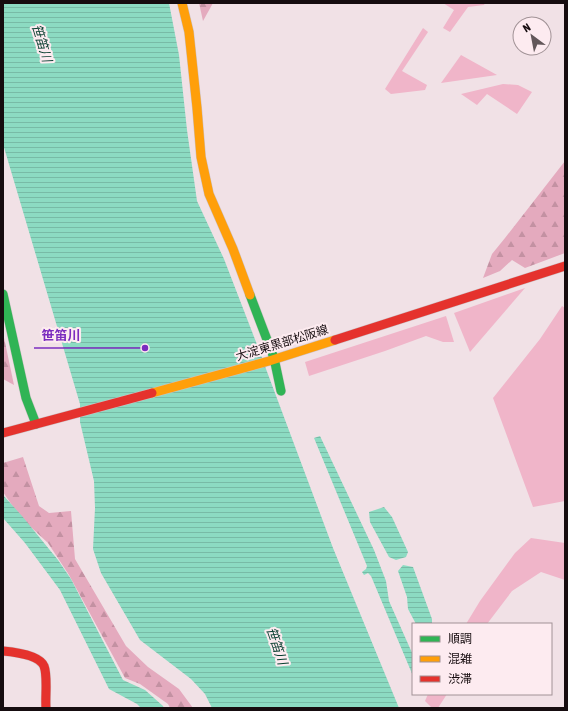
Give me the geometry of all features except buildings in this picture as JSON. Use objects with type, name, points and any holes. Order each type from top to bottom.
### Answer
[{"type":"street","points":[[182,3],[189,32],[201,157],[210,194],[233,249],[282,391]]},
{"type":"street","name":"大淀東黒部松阪線","points":[[3,433],[73,415],[271,359],[565,266]]},
{"type":"street","points":[[3,294],[26,398],[36,424]]},
{"type":"street","points":[[3,652],[14,652],[39,660],[44,666],[46,708]]},
{"type":"shaded area","points":[[443,3],[485,3],[484,5],[468,7],[450,32],[443,28],[454,10]]},
{"type":"shaded area","points":[[423,28],[428,32],[402,71],[427,85],[425,90],[391,94],[385,89]]},
{"type":"shaded area","points":[[461,55],[497,75],[441,83]]},
{"type":"shaded area","points":[[503,84],[518,85],[532,92],[517,114],[487,94],[477,105],[461,94]]},
{"type":"shaded area","points":[[525,288],[470,352],[454,313]]},
{"type":"shaded area","points":[[562,306],[565,308],[565,501],[533,507],[493,398],[540,339]]},
{"type":"shaded area","points":[[446,316],[454,342],[443,342],[426,336],[309,376],[305,362]]},
{"type":"shaded area","points":[[531,538],[565,543],[565,580],[541,572],[512,591],[488,623],[467,623],[480,601],[515,553]]},
{"type":"shaded area","points":[[428,695],[446,695],[438,708],[432,708],[425,701]]},
{"type":"green space","points":[[199,3],[213,3],[203,21]]},
{"type":"green space","points":[[565,161],[565,253],[525,268],[512,260],[500,271],[483,278],[492,254]]},
{"type":"green space","points":[[3,333],[14,385],[3,379]]},
{"type":"green space","points":[[23,457],[39,506],[49,513],[71,511],[75,559],[126,646],[148,667],[179,689],[193,708],[170,708],[168,704],[140,684],[125,678],[69,575],[48,543],[20,517],[3,492],[3,463]]},
{"type":"water","points":[[3,3],[169,3],[179,55],[187,130],[197,201],[224,259],[333,548],[399,708],[212,708],[205,694],[191,679],[140,640],[101,573],[93,549],[95,508],[94,481],[80,422],[80,404],[3,144]]},
{"type":"water","points":[[320,436],[374,550],[386,581],[389,601],[412,653],[412,674],[371,576],[368,573],[364,575],[362,572],[367,566],[314,438]]},
{"type":"water","points":[[3,495],[58,560],[71,579],[123,680],[145,690],[164,708],[141,708],[137,704],[109,689],[60,590],[25,543],[3,518]]},
{"type":"water","points":[[384,507],[392,517],[408,552],[406,557],[396,560],[389,557],[370,522],[369,512]]},
{"type":"water","points":[[403,565],[413,567],[432,619],[432,623],[415,623],[408,609],[407,597],[398,571]]},
{"type":"traffic: fast","points":[[3,294],[26,398],[36,424]]},
{"type":"traffic: fast","points":[[250,295],[274,358],[281,391]]},
{"type":"traffic: slow","points":[[182,3],[189,32],[201,157],[209,194],[233,249],[250,295]]},
{"type":"traffic: slow","points":[[152,393],[269,361],[335,340]]},
{"type":"traffic: jam","points":[[335,340],[565,266]]},
{"type":"traffic: jam","points":[[3,433],[152,393]]},
{"type":"traffic: jam","points":[[3,651],[26,655],[41,662],[44,666],[46,675],[46,708]]},
{"type":"place","name":"笹笛川","points":[[145,348]]}]
